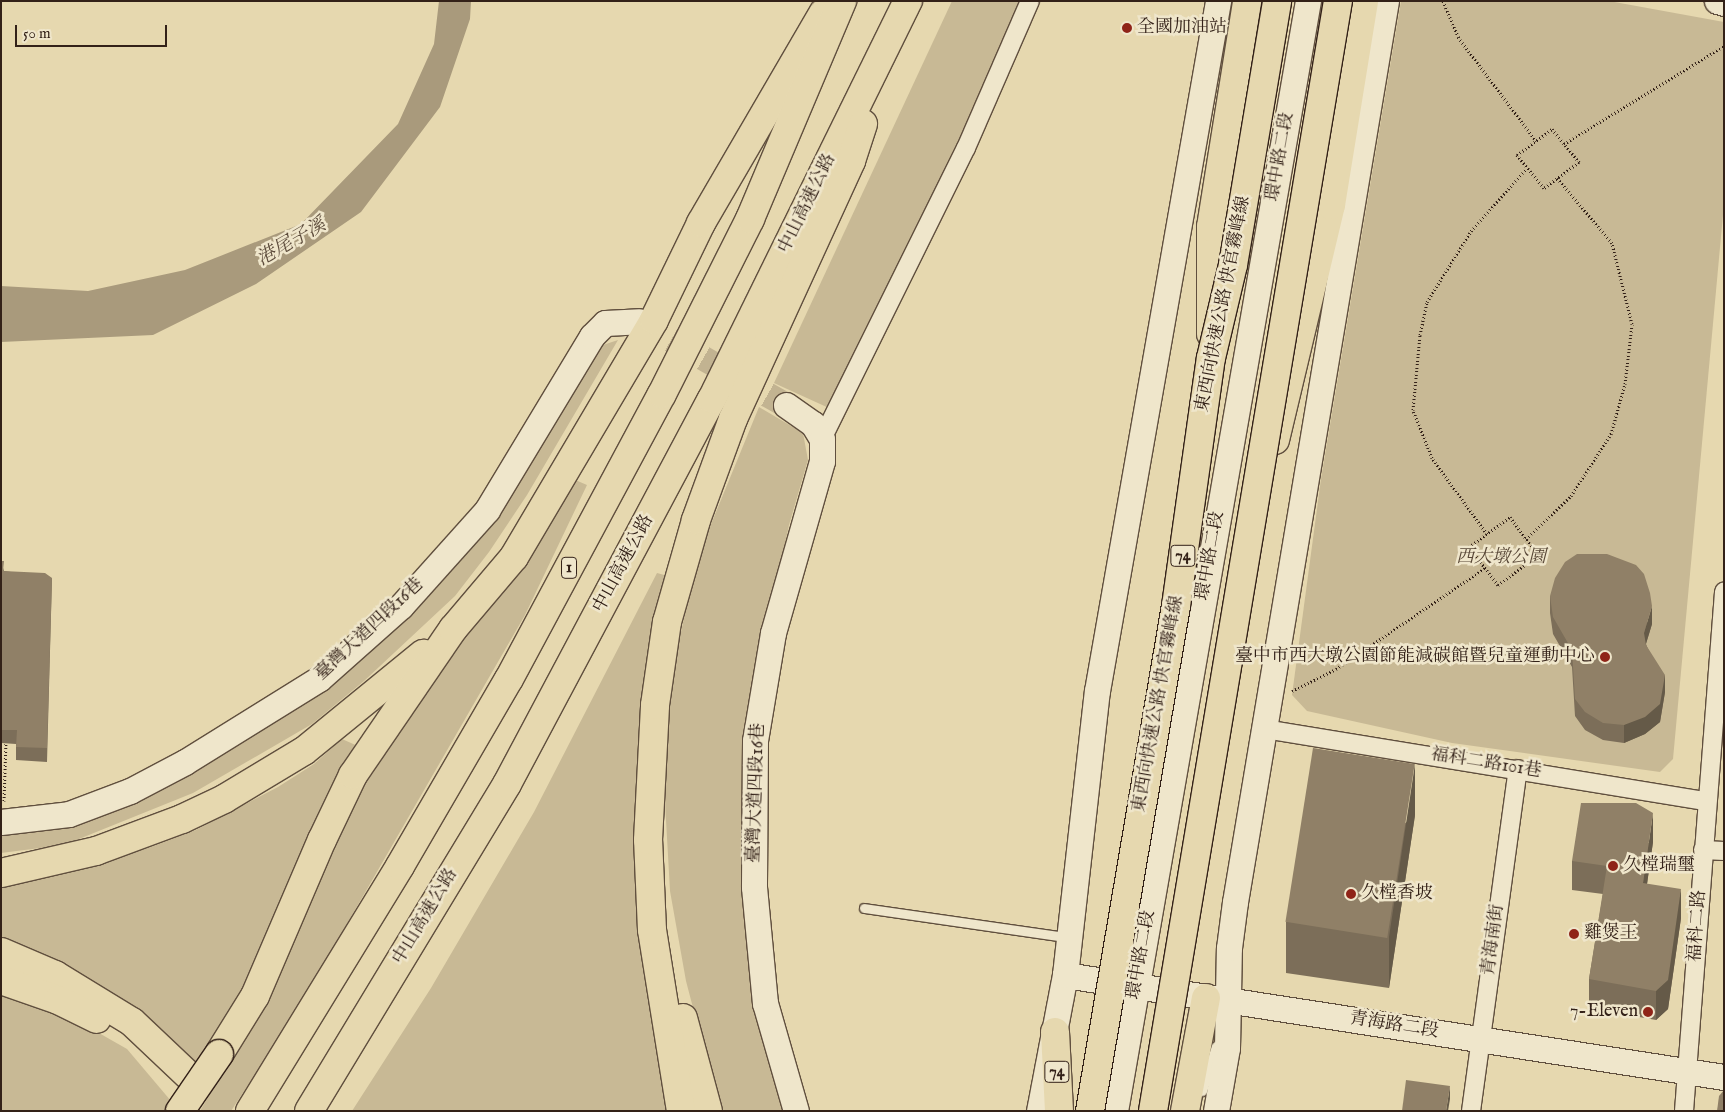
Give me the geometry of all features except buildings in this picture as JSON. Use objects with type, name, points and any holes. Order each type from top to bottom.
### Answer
[{"type":"highway","points":[[182,1091],[219,1054],[255,996],[322,840],[353,775],[453,629],[514,557],[654,320],[701,223],[763,111],[830,1]]},
{"type":"highway","name":"1","points":[[250,1111],[400,866],[504,687],[662,394],[750,218],[842,1]]},
{"type":"highway","name":"中山高速公路","points":[[310,1111],[507,784],[712,399],[887,48],[908,1]]},
{"type":"highway","name":"74","points":[[1211,358],[1211,227],[1247,1]]},
{"type":"highway","name":"東西向快速公路 快官霧峰線","points":[[1090,1111],[1176,606],[1211,358],[1233,265],[1277,1]]},
{"type":"highway","points":[[1153,1111],[1338,1]]},
{"type":"highway","points":[[1251,523],[1292,378],[1331,205],[1364,1]]},
{"type":"highway","points":[[682,1111],[652,930],[648,840],[655,705],[667,622],[679,576],[733,419],[851,161],[887,48]]},
{"type":"highway","points":[[1,873],[96,851],[182,819],[265,776],[334,729],[453,629]]},
{"type":"highway","points":[[648,840],[688,1045],[708,1111]]},
{"type":"highway","points":[[1,952],[55,976],[132,1022],[182,1091]]},
{"type":"highway","points":[[1,980],[58,1000],[126,1036],[182,1091]]},
{"type":"highway","points":[[1200,1108],[1220,1005]]},
{"type":"highway","name":"74","points":[[1055,1032],[1059,1111]]},
{"type":"street","points":[[822,439],[966,148],[1030,1]]},
{"type":"street","points":[[1039,1111],[1065,975],[1098,691],[1218,1]]},
{"type":"street","name":"環中路二段","points":[[1132,1111],[1144,989],[1308,1]]},
{"type":"street","name":"環中路二段","points":[[1115,1111],[1144,989],[1267,308],[1325,1]]},
{"type":"street","points":[[1220,1005],[1386,1]]},
{"type":"street","points":[[1717,1],[1724,2]]},
{"type":"street","name":"臺灣大道四段16巷","points":[[2,822],[68,814],[130,791],[185,762],[318,679],[401,606],[487,510],[592,336],[605,323],[639,321]]},
{"type":"street","points":[[786,405],[813,424],[822,439]]},
{"type":"street","name":"臺灣大道四段16巷","points":[[796,1111],[765,1002],[754,887],[755,741],[773,633],[822,461],[822,439]]},
{"type":"street","name":"福科二路","points":[[1684,1111],[1724,592]]},
{"type":"street","name":"福科二路101巷","points":[[1265,729],[1707,801]]},
{"type":"street","name":"青海南街","points":[[1471,1111],[1479,1039],[1518,769]]},
{"type":"street","points":[[1703,850],[1724,851]]},
{"type":"street","name":"青海路二段","points":[[1065,975],[1220,1005],[1479,1039],[1724,1077]]},
{"type":"lane","points":[[864,908],[1069,938]]},
{"type":"lane","points":[[1050,1111],[1055,1032]]},
{"type":"path","points":[[1443,1],[1458,37],[1536,141]]},
{"type":"path","points":[[1564,144],[1724,46]]},
{"type":"path","points":[[1552,129],[1564,144],[1578,162],[1544,188],[1526,169],[1517,156],[1552,129]]},
{"type":"path","points":[[1487,534],[1432,458],[1412,410],[1420,335],[1427,302],[1471,231],[1526,169]]},
{"type":"path","points":[[1526,539],[1571,496],[1611,434],[1625,384],[1632,324],[1612,243],[1557,178]]},
{"type":"path","points":[[1510,517],[1538,555],[1498,585],[1469,547],[1487,534],[1510,517]]},
{"type":"path","points":[[1284,695],[1336,669],[1485,568]]},
{"type":"path","points":[[2,822],[7,735]]},
{"type":"green space","points":[[952,1],[1023,1],[958,152],[831,409],[774,383]]},
{"type":"green space","name":"西大墩公園","points":[[1401,1],[1609,1],[1724,22],[1724,204],[1673,759],[1660,772],[1452,743],[1307,711],[1292,695],[1321,479]]},
{"type":"green space","points":[[618,340],[527,495],[489,552],[455,596],[364,681],[312,724],[193,793],[64,845],[1,853],[1,829],[59,824],[378,637],[600,346]]},
{"type":"green space","points":[[759,407],[803,433],[808,460],[789,525],[749,710],[785,1111],[720,1111],[686,981],[670,891],[665,802],[667,694],[698,556]]},
{"type":"green space","points":[[573,479],[587,485],[525,615],[295,1014],[231,1111],[200,1111],[280,973],[332,838],[402,714],[514,578],[555,517]]},
{"type":"green space","points":[[657,573],[668,576],[642,724],[635,802],[639,897],[673,1111],[352,1111],[431,988],[534,812]]},
{"type":"green space","points":[[342,739],[360,747],[227,1022],[190,1068],[1,945],[1,884],[93,864],[151,847],[196,830],[278,787],[314,764]]},
{"type":"green space","points":[[1,993],[55,1008],[127,1049],[171,1101],[164,1111],[1,1111]]},
{"type":"water","name":"港尾子溪","points":[[439,1],[471,1],[470,19],[440,107],[361,212],[256,284],[153,335],[1,342],[1,286],[88,291],[185,270],[301,224],[398,124],[434,44]]},
{"type":"tunnel","points":[[639,321],[786,405]]},
{"type":"tunnel","points":[[187,1074],[205,1111]]},
{"type":"place","name":"全國加油站","points":[[1127,28]]},
{"type":"place","name":"臺中市西大墩公園節能減碳館暨兒童運動中心","points":[[1605,657]]},
{"type":"place","name":"久樘瑞璽","points":[[1613,866]]},
{"type":"place","name":"久樘香坡","points":[[1351,894]]},
{"type":"place","name":"雞煲王","points":[[1574,934]]},
{"type":"place","name":"7-Eleven","points":[[1648,1012]]}]
